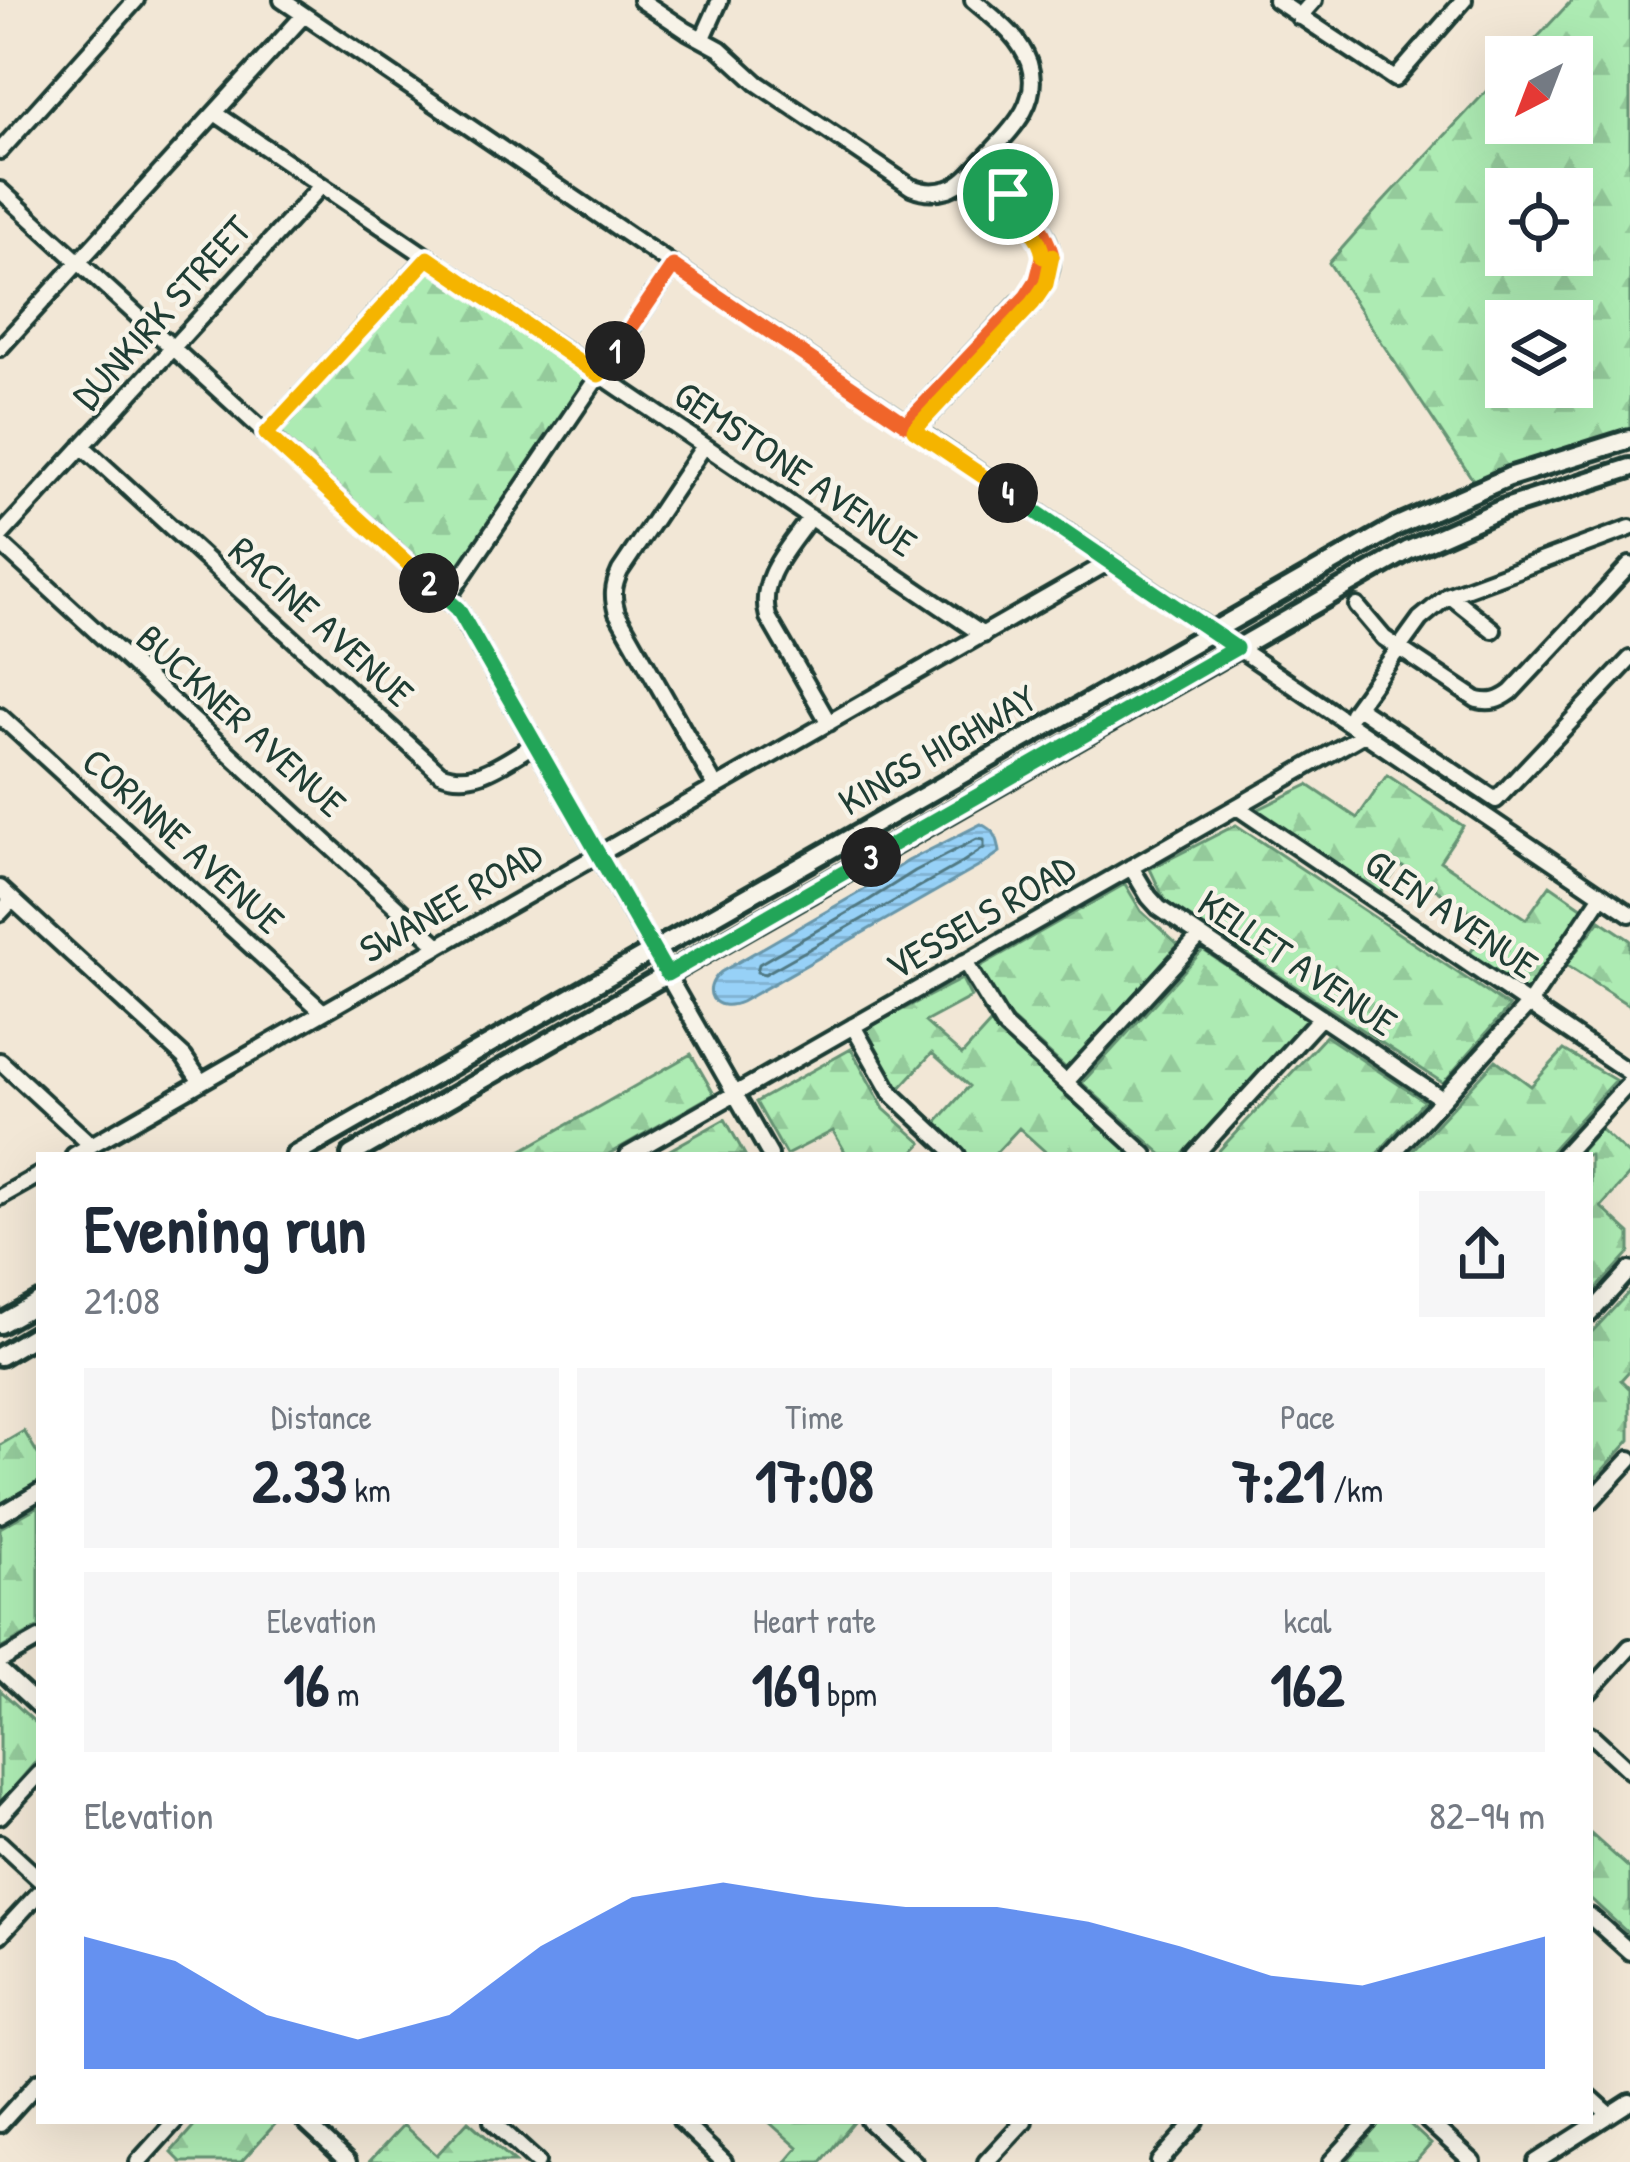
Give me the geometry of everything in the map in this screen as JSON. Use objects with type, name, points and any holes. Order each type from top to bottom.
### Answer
[{"type":"main road","name":"KINGS HIGHWAY","points":[[300,1152],[1352,550],[1444,503],[1509,477],[1630,439]]},
{"type":"main road","name":"KINGS HIGHWAY","points":[[355,1152],[1366,574],[1455,529],[1534,498],[1630,469]]},
{"type":"main road","points":[[0,1324],[36,1304]]},
{"type":"main road","points":[[0,1356],[36,1336]]},
{"type":"street","points":[[0,151],[136,0]]},
{"type":"street","points":[[282,0],[1630,914]]},
{"type":"street","points":[[641,0],[728,55],[757,83],[911,187],[934,192],[949,189],[970,174],[1017,124],[1032,90],[1021,46],[973,0]]},
{"type":"street","points":[[703,38],[720,0]]},
{"type":"street","points":[[1276,0],[1395,79],[1461,4]]},
{"type":"street","points":[[1299,17],[1314,0]]},
{"type":"street","points":[[0,348],[304,16]]},
{"type":"street","name":"GEMSTONE AVENUE","points":[[215,113],[982,635]]},
{"type":"street","points":[[970,174],[997,193],[1035,234],[1048,257]]},
{"type":"street","name":"DUNKIRK STREET","points":[[0,540],[321,186]]},
{"type":"street","points":[[0,190],[458,609],[768,1152]]},
{"type":"street","points":[[910,427],[1031,297],[1048,257],[1047,237],[1023,199],[997,193]]},
{"type":"street","points":[[266,434],[428,258]]},
{"type":"street","points":[[447,599],[673,266]]},
{"type":"street","name":"RACINE AVENUE","points":[[82,446],[440,772],[468,779],[535,744]]},
{"type":"street","points":[[704,446],[620,571],[613,599],[616,613],[716,787]]},
{"type":"street","points":[[810,518],[771,574],[764,603],[829,723]]},
{"type":"street","points":[[1345,722],[1420,619],[1449,595],[1630,528]]},
{"type":"street","name":"BUCKNER AVENUE","points":[[0,540],[440,946]]},
{"type":"street","name":"SWANEE ROAD","points":[[79,1152],[1109,562]]},
{"type":"street","points":[[1357,606],[1384,638],[1477,700],[1489,703],[1501,700],[1630,565]]},
{"type":"street","points":[[1449,595],[1493,630]]},
{"type":"street","points":[[1357,707],[1496,800],[1630,659]]},
{"type":"street","name":"CORINNE AVENUE","points":[[0,716],[323,1012]]},
{"type":"street","name":"VESSELS ROAD","points":[[633,1152],[1364,734]]},
{"type":"street","name":"GLEN AVENUE","points":[[1237,807],[1630,1077]]},
{"type":"street","name":"KELLET AVENUE","points":[[1131,867],[1159,908],[1442,1099]]},
{"type":"street","points":[[0,888],[184,1057],[201,1082]]},
{"type":"street","points":[[1393,1152],[1528,1004],[1602,895]]},
{"type":"street","points":[[0,913],[12,900]]},
{"type":"street","points":[[1066,1082],[1200,936]]},
{"type":"street","points":[[965,962],[1004,1026],[1142,1152]]},
{"type":"street","points":[[1198,1152],[1321,1017]]},
{"type":"street","points":[[853,1026],[891,1093],[954,1152]]},
{"type":"street","points":[[0,1061],[92,1145]]},
{"type":"street","points":[[1566,1152],[1630,1077]]},
{"type":"street","points":[[0,1197],[36,1177]]},
{"type":"street","points":[[1593,1311],[1630,1270]]},
{"type":"street","points":[[1593,1499],[1630,1459]]},
{"type":"street","points":[[0,1515],[36,1494]]},
{"type":"street","points":[[36,1641],[0,1666],[36,1703]]},
{"type":"street","points":[[1593,1687],[1630,1647]]},
{"type":"street","points":[[1593,1738],[1630,1771]]},
{"type":"street","points":[[0,1816],[36,1777]]},
{"type":"street","points":[[0,1843],[36,1876]]},
{"type":"street","points":[[0,1936],[36,1896]]},
{"type":"street","points":[[1593,1919],[1630,1952]]},
{"type":"street","points":[[0,2124],[36,2084]]},
{"type":"street","points":[[1593,2100],[1610,2115]]},
{"type":"street","points":[[1537,2162],[1630,2102]]},
{"type":"street","points":[[148,2158],[173,2124]]},
{"type":"street","points":[[307,2124],[348,2162]]},
{"type":"street","points":[[320,2136],[330,2124]]},
{"type":"street","points":[[495,2124],[537,2162]]},
{"type":"street","points":[[684,2124],[724,2162]]},
{"type":"street","points":[[872,2124],[914,2162]]},
{"type":"street","points":[[986,2162],[1021,2124]]},
{"type":"street","points":[[1159,2162],[1193,2124]]},
{"type":"street","points":[[1331,2162],[1366,2124]]},
{"type":"street","points":[[1431,2124],[1473,2162]]},
{"type":"green space","points":[[1572,0],[1630,0],[1630,430],[1473,480],[1329,263],[1485,93],[1485,144],[1593,144],[1593,36],[1539,36]]},
{"type":"green space","points":[[427,267],[592,377],[446,592],[274,434]]},
{"type":"green space","points":[[1387,775],[1463,826],[1440,861],[1526,919],[1550,885],[1583,908],[1525,994],[1469,955],[1488,925],[1400,865],[1380,894],[1257,810],[1308,785],[1357,818]]},
{"type":"green space","points":[[1236,825],[1509,1007],[1443,1083],[1165,901],[1150,869]]},
{"type":"green space","points":[[1125,884],[1141,911],[1178,945],[1067,1069],[1008,1016],[979,967]]},
{"type":"green space","points":[[1600,920],[1630,940],[1630,1006],[1566,965]]},
{"type":"green space","points":[[1203,950],[1306,1019],[1185,1152],[1160,1152],[1082,1083]]},
{"type":"green space","points":[[962,979],[971,997],[925,1022],[962,1055],[991,1023],[1132,1152],[1046,1152],[1019,1128],[997,1152],[965,1152],[935,1124],[969,1086],[932,1053],[897,1091],[865,1029]]},
{"type":"green space","points":[[1326,1036],[1424,1101],[1379,1152],[1218,1152]]},
{"type":"green space","points":[[851,1049],[884,1109],[922,1143],[914,1152],[845,1152],[833,1131],[784,1152],[756,1102]]},
{"type":"green space","points":[[1564,1050],[1615,1080],[1550,1152],[1411,1152],[1496,1060],[1531,1086]]},
{"type":"green space","points":[[691,1054],[714,1094],[612,1152],[519,1152]]},
{"type":"green space","points":[[725,1119],[743,1152],[666,1152]]},
{"type":"green space","points":[[1600,1129],[1630,1156],[1630,1174],[1601,1207],[1630,1234],[1630,1252],[1593,1293],[1593,1152],[1580,1152]]},
{"type":"green space","points":[[1630,1291],[1630,1370],[1621,1380],[1630,1389],[1630,1440],[1593,1481],[1593,1331]]},
{"type":"green space","points":[[24,1431],[36,1451],[36,1485],[0,1506],[0,1445]]},
{"type":"green space","points":[[36,1508],[36,1629],[0,1649],[0,1528]]},
{"type":"green space","points":[[0,1690],[36,1723],[36,1761],[0,1803]]},
{"type":"green space","points":[[1593,1836],[1630,1869],[1630,1935],[1593,1901]]},
{"type":"green space","points":[[195,2124],[275,2124],[241,2162],[181,2162],[171,2152]]},
{"type":"green space","points":[[465,2124],[471,2124],[515,2162],[369,2162],[403,2125],[437,2155]]},
{"type":"green space","points":[[771,2124],[853,2124],[821,2162],[786,2162],[798,2148]]},
{"type":"green space","points":[[1379,2124],[1409,2124],[1431,2144],[1415,2162],[1349,2159]]},
{"type":"water","points":[[981,824],[995,835],[1000,852],[980,866],[741,1002],[723,1005],[713,999],[711,986],[721,972],[908,861]]},
{"type":"route","points":[[1008,194],[997,189],[991,196],[1035,234],[1043,257],[1052,256],[1049,274],[1033,303],[914,430],[1236,648],[667,974],[458,609],[266,434],[428,258],[599,375],[673,266],[906,424],[1026,297],[1041,271],[1043,257],[1052,256],[1047,237],[1023,199],[1008,194]]}]
